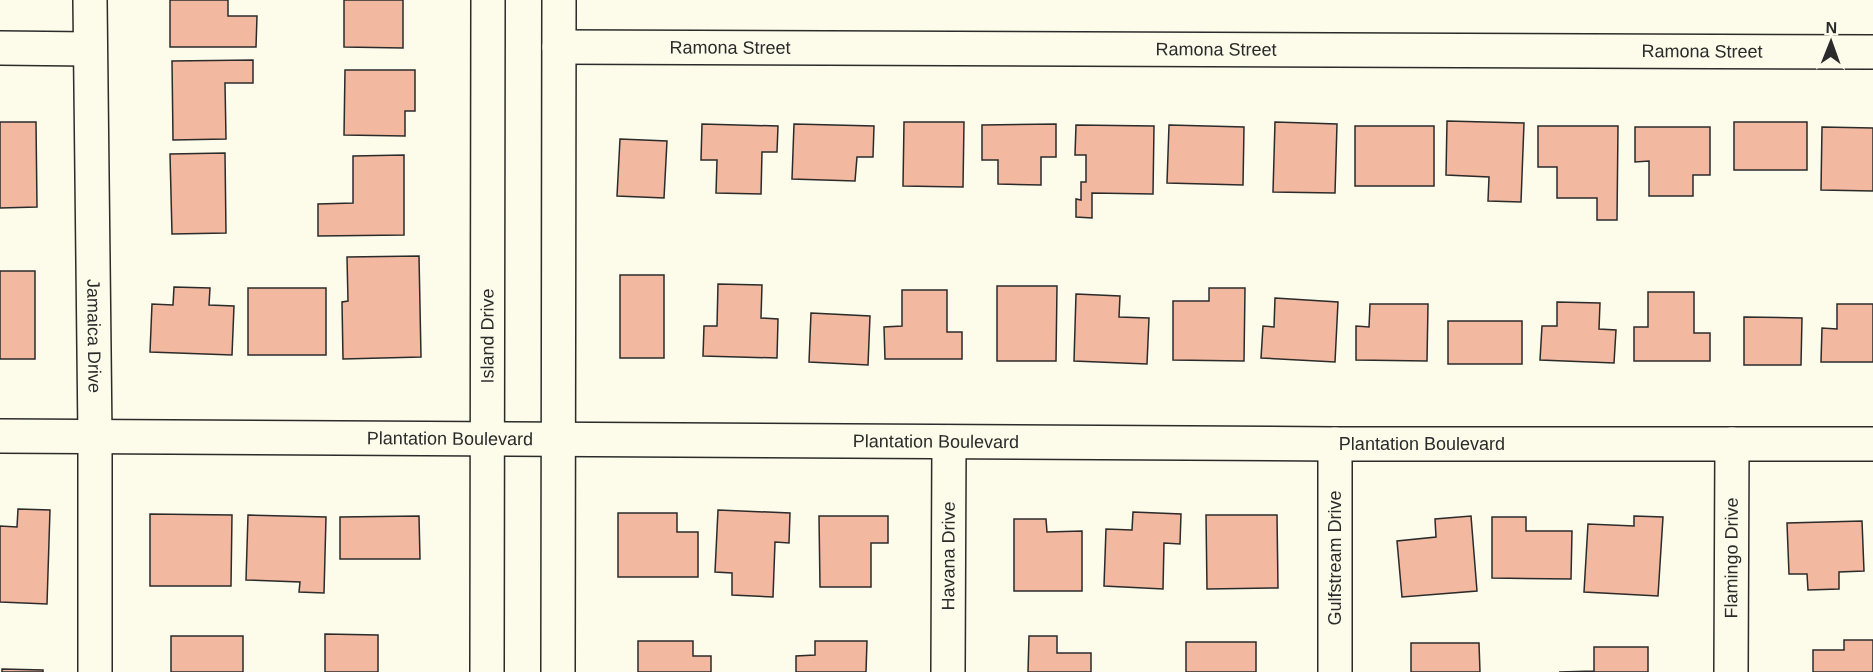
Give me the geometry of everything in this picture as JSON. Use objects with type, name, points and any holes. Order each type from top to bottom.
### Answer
[{"type":"street","name":"Jamaica Drive","points":[[90,0],[95,672]]},
{"type":"street","name":"Island Drive","points":[[487,672],[488,0]]},
{"type":"street","points":[[558,672],[559,0]]},
{"type":"street","name":"Ramona Street","points":[[559,47],[1873,52]]},
{"type":"street","points":[[0,48],[89,49]]},
{"type":"street","name":"Plantation Boulevard","points":[[0,436],[1335,444],[1873,444]]},
{"type":"street","name":"Havana Drive","points":[[948,672],[949,442]]},
{"type":"street","name":"Gulfstream Drive","points":[[1335,444],[1335,672]]},
{"type":"street","name":"Flamingo Drive","points":[[1731,672],[1732,444]]},
{"type":"building","points":[[170,0],[228,0],[228,16],[257,16],[256,47],[170,47]]},
{"type":"building","points":[[344,0],[403,0],[403,48],[344,47]]},
{"type":"building","points":[[253,60],[253,83],[225,83],[226,139],[173,140],[172,61]]},
{"type":"building","points":[[345,70],[415,70],[415,111],[405,111],[405,136],[344,135]]},
{"type":"building","points":[[1447,121],[1524,123],[1521,202],[1488,201],[1489,177],[1446,175]]},
{"type":"building","points":[[0,122],[36,122],[37,207],[0,208]]},
{"type":"building","points":[[904,122],[964,122],[963,187],[903,186]]},
{"type":"building","points":[[1275,122],[1337,124],[1335,193],[1273,192]]},
{"type":"building","points":[[1734,122],[1807,122],[1807,170],[1734,170]]},
{"type":"building","points":[[702,124],[778,126],[777,152],[762,152],[761,194],[716,193],[717,160],[701,160]]},
{"type":"building","points":[[794,124],[874,126],[873,157],[857,157],[855,181],[792,179]]},
{"type":"building","points":[[1056,124],[1056,157],[1041,157],[1041,185],[998,184],[998,160],[982,160],[982,125]]},
{"type":"building","points":[[1076,125],[1154,126],[1153,194],[1092,193],[1092,218],[1076,217],[1076,199],[1081,200],[1081,182],[1086,182],[1086,155],[1075,155]]},
{"type":"building","points":[[1169,125],[1244,127],[1243,185],[1167,183]]},
{"type":"building","points":[[1355,126],[1434,126],[1434,186],[1355,186]]},
{"type":"building","points":[[1538,126],[1618,126],[1617,220],[1597,220],[1597,198],[1557,198],[1557,167],[1538,167]]},
{"type":"building","points":[[1635,127],[1710,127],[1710,175],[1693,175],[1693,196],[1649,196],[1649,161],[1635,162]]},
{"type":"building","points":[[1822,127],[1873,128],[1873,191],[1821,190]]},
{"type":"building","points":[[620,139],[667,141],[664,198],[617,196]]},
{"type":"building","points":[[225,153],[226,233],[172,234],[170,154]]},
{"type":"building","points":[[404,155],[404,235],[318,236],[318,204],[353,203],[353,156]]},
{"type":"building","points":[[419,256],[421,357],[343,359],[342,302],[348,301],[347,257]]},
{"type":"building","points":[[0,271],[35,271],[35,359],[0,359]]},
{"type":"building","points":[[620,275],[664,275],[664,358],[620,358]]},
{"type":"building","points":[[718,284],[762,285],[761,318],[778,319],[777,358],[703,356],[704,326],[717,326]]},
{"type":"building","points":[[997,286],[1057,286],[1056,361],[997,361]]},
{"type":"building","points":[[174,287],[210,288],[209,305],[234,306],[232,355],[150,352],[152,304],[173,305]]},
{"type":"building","points":[[248,288],[326,288],[326,355],[248,355]]},
{"type":"building","points":[[1209,288],[1245,288],[1244,361],[1173,360],[1173,301],[1209,301]]},
{"type":"building","points":[[902,290],[947,290],[947,332],[962,332],[962,359],[885,359],[884,327],[902,326]]},
{"type":"building","points":[[1648,292],[1694,292],[1694,333],[1710,333],[1710,361],[1634,361],[1634,327],[1648,327]]},
{"type":"building","points":[[1076,294],[1120,296],[1119,317],[1149,318],[1147,364],[1074,361]]},
{"type":"building","points":[[1275,298],[1338,302],[1335,362],[1261,358],[1263,326],[1274,327]]},
{"type":"building","points":[[1557,302],[1600,303],[1599,329],[1616,330],[1614,363],[1540,360],[1542,326],[1557,326]]},
{"type":"building","points":[[1370,304],[1428,304],[1427,361],[1356,360],[1356,326],[1369,327]]},
{"type":"building","points":[[1837,304],[1873,304],[1873,362],[1821,362],[1822,328],[1837,329]]},
{"type":"building","points":[[811,313],[870,316],[868,365],[809,362]]},
{"type":"building","points":[[1744,317],[1802,318],[1801,365],[1744,365]]},
{"type":"building","points":[[1448,321],[1522,321],[1522,364],[1448,364]]},
{"type":"building","points":[[18,509],[50,510],[47,604],[0,602],[0,526],[17,527]]},
{"type":"building","points":[[718,510],[790,513],[789,543],[775,542],[773,597],[732,595],[732,573],[715,572]]},
{"type":"building","points":[[1133,512],[1181,514],[1180,544],[1164,543],[1163,589],[1104,586],[1106,529],[1132,530]]},
{"type":"building","points":[[618,513],[677,513],[677,532],[698,532],[698,577],[618,577]]},
{"type":"building","points":[[150,514],[232,515],[231,586],[150,586]]},
{"type":"building","points":[[248,515],[326,517],[324,593],[299,592],[300,582],[246,580]]},
{"type":"building","points":[[1206,515],[1277,515],[1278,588],[1207,589]]},
{"type":"building","points":[[419,516],[420,559],[340,559],[340,517]]},
{"type":"building","points":[[819,516],[888,516],[888,543],[871,543],[871,587],[820,587]]},
{"type":"building","points":[[1471,516],[1477,591],[1402,597],[1397,541],[1436,537],[1435,519]]},
{"type":"building","points":[[1634,516],[1663,517],[1658,596],[1584,592],[1588,524],[1634,526]]},
{"type":"building","points":[[1492,517],[1526,517],[1526,531],[1572,531],[1571,579],[1492,578]]},
{"type":"building","points":[[1014,519],[1046,519],[1047,532],[1082,531],[1082,591],[1014,591]]},
{"type":"building","points":[[1862,521],[1864,571],[1839,572],[1839,589],[1808,590],[1807,574],[1789,574],[1787,523]]},
{"type":"building","points":[[325,634],[378,635],[378,672],[325,672]]},
{"type":"building","points":[[171,636],[243,636],[243,672],[171,672]]},
{"type":"building","points":[[1029,636],[1057,636],[1057,653],[1091,653],[1091,672],[1028,672]]},
{"type":"building","points":[[1844,640],[1873,640],[1873,672],[1813,672],[1813,650],[1844,650]]},
{"type":"building","points":[[638,641],[693,641],[693,656],[711,656],[711,672],[638,672]]},
{"type":"building","points":[[815,641],[867,641],[866,672],[796,672],[796,656],[815,655]]},
{"type":"building","points":[[1186,642],[1256,642],[1256,672],[1186,672]]},
{"type":"building","points":[[1411,643],[1479,643],[1480,672],[1411,672]]},
{"type":"building","points":[[1594,647],[1648,647],[1648,672],[1559,672],[1594,671]]},
{"type":"building","points":[[2,669],[43,670],[43,672],[2,672]]}]
